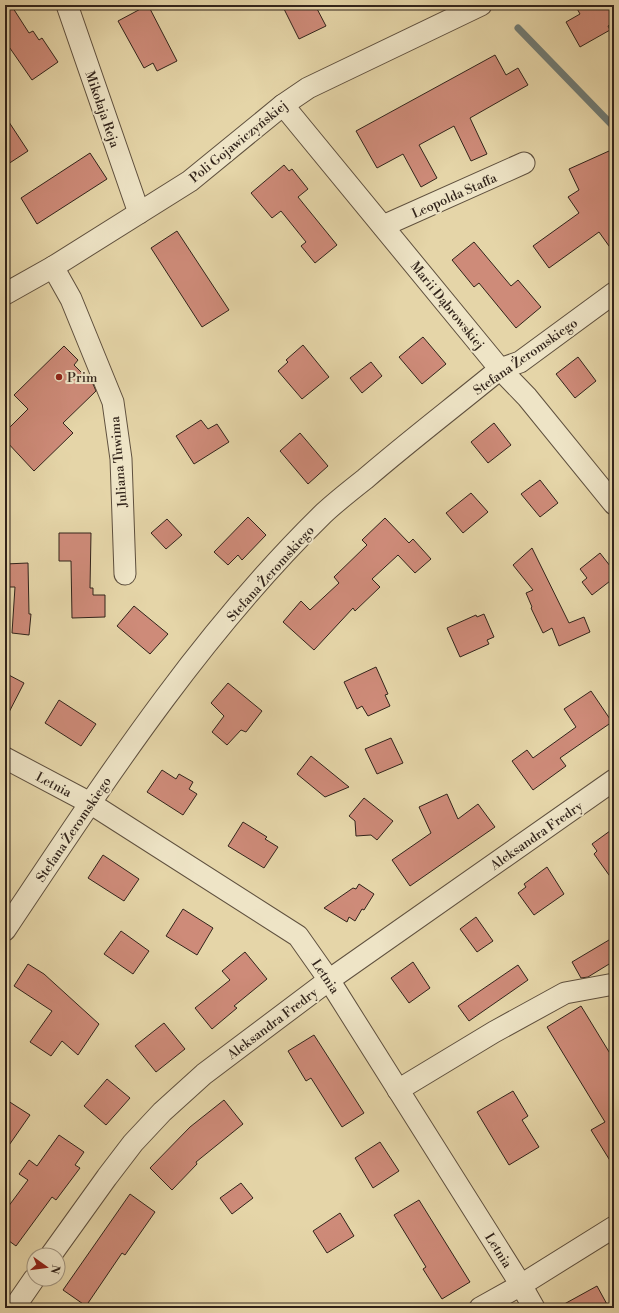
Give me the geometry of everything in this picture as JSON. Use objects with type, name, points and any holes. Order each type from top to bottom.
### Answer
[{"type":"street","name":"Mikołaja Reja","points":[[67,5],[139,213]]},
{"type":"street","name":"Poli Gojawiczyńskiej","points":[[5,294],[53,267],[190,181],[283,105],[308,88],[481,5]]},
{"type":"street","name":"Marii Dąbrowskiej","points":[[283,105],[500,370],[527,398],[614,504]]},
{"type":"street","name":"Leopolda Staffa","points":[[383,226],[524,163]]},
{"type":"street","name":"Juliana Tuwima","points":[[53,267],[71,300],[113,402],[121,459],[126,574]]},
{"type":"street","name":"Stefana Żeromskiego","points":[[5,930],[90,803],[167,694],[241,603],[285,554],[326,512],[374,470],[500,370],[520,362],[614,293]]},
{"type":"street","name":"Letnia","points":[[5,758],[90,803],[298,936],[329,980],[534,1308]]},
{"type":"street","name":"Aleksandra Fredry","points":[[57,1247],[133,1143],[162,1112],[204,1074],[329,980],[614,780]]},
{"type":"street","points":[[398,1090],[494,1032],[565,993],[614,984]]},
{"type":"street","points":[[480,1308],[521,1285],[614,1227]]},
{"type":"street","points":[[14,1308],[28,1287]]},
{"type":"building","points":[[5,5],[11,5],[29,33],[33,31],[39,40],[42,38],[58,62],[32,80],[5,41]]},
{"type":"building","points":[[148,5],[177,61],[157,71],[153,63],[144,68],[118,21]]},
{"type":"building","points":[[282,5],[315,5],[326,26],[299,39]]},
{"type":"building","points":[[575,5],[608,5],[614,15],[614,22],[608,26],[610,30],[580,47],[566,22],[580,14]]},
{"type":"building","points":[[495,55],[506,75],[518,68],[528,85],[470,118],[487,154],[471,161],[454,126],[419,145],[437,178],[421,187],[403,154],[377,168],[356,131]]},
{"type":"building","points":[[5,116],[28,151],[5,166]]},
{"type":"building","points":[[609,151],[614,160],[614,253],[599,232],[549,268],[533,246],[579,213],[568,197],[579,190],[569,169]]},
{"type":"building","points":[[90,153],[107,179],[37,224],[21,198]]},
{"type":"building","points":[[284,165],[289,171],[292,169],[308,189],[298,197],[337,245],[315,263],[301,246],[306,242],[281,211],[272,218],[251,193]]},
{"type":"building","points":[[177,231],[229,310],[202,327],[151,248]]},
{"type":"building","points":[[474,242],[511,286],[518,280],[541,307],[516,328],[479,283],[474,287],[452,260]]},
{"type":"building","points":[[423,337],[446,364],[422,384],[399,357]]},
{"type":"building","points":[[303,345],[329,377],[302,399],[278,371],[288,362],[286,360]]},
{"type":"building","points":[[64,346],[78,360],[74,365],[93,384],[96,391],[63,423],[73,433],[34,471],[5,440],[5,432],[28,409],[14,395]]},
{"type":"building","points":[[578,357],[596,381],[575,398],[556,374]]},
{"type":"building","points":[[371,362],[382,376],[362,393],[350,378]]},
{"type":"building","points":[[201,420],[208,429],[217,424],[229,442],[194,464],[176,436]]},
{"type":"building","points":[[494,423],[511,445],[488,463],[471,442]]},
{"type":"building","points":[[300,433],[328,466],[308,484],[280,451]]},
{"type":"building","points":[[540,480],[558,503],[540,517],[521,494]]},
{"type":"building","points":[[471,493],[488,512],[463,533],[446,513]]},
{"type":"building","points":[[248,517],[266,535],[242,560],[238,555],[228,565],[214,552]]},
{"type":"building","points":[[385,518],[409,543],[413,539],[431,559],[415,573],[398,555],[372,579],[380,587],[355,611],[353,608],[314,650],[283,622],[301,601],[310,610],[339,583],[334,577],[367,545],[362,540]]},
{"type":"building","points":[[167,519],[182,535],[166,549],[151,533]]},
{"type":"building","points":[[59,533],[91,533],[90,588],[93,588],[93,595],[105,595],[105,617],[72,618],[71,561],[59,561]]},
{"type":"building","points":[[532,548],[569,623],[584,617],[590,632],[559,646],[552,628],[543,633],[531,608],[532,607],[526,593],[533,590],[513,565]]},
{"type":"building","points":[[600,553],[614,571],[614,578],[592,595],[582,582],[587,578],[580,569]]},
{"type":"building","points":[[28,563],[29,614],[31,614],[29,635],[12,633],[15,587],[5,587],[5,564]]},
{"type":"building","points":[[134,606],[168,634],[150,654],[117,626]]},
{"type":"building","points":[[484,614],[494,637],[487,640],[489,644],[460,657],[447,628],[476,615],[477,617]]},
{"type":"building","points":[[376,667],[388,694],[385,695],[390,706],[368,716],[362,706],[357,709],[344,682]]},
{"type":"building","points":[[5,673],[24,683],[5,720]]},
{"type":"building","points":[[228,683],[262,711],[246,732],[241,730],[227,745],[212,732],[224,716],[211,703]]},
{"type":"building","points":[[591,691],[612,722],[560,758],[566,766],[533,790],[512,761],[527,750],[533,758],[576,727],[564,709]]},
{"type":"building","points":[[59,700],[96,724],[81,746],[45,723]]},
{"type":"building","points":[[391,738],[403,763],[377,774],[365,749]]},
{"type":"building","points":[[311,756],[349,787],[325,797],[297,774]]},
{"type":"building","points":[[162,770],[176,779],[179,774],[193,782],[189,789],[197,794],[183,815],[147,792]]},
{"type":"building","points":[[447,794],[458,819],[478,804],[495,827],[410,886],[392,860],[431,833],[419,807]]},
{"type":"building","points":[[364,798],[393,821],[377,840],[371,835],[356,836],[355,821],[349,816]]},
{"type":"building","points":[[243,822],[267,837],[265,839],[278,847],[264,868],[228,846]]},
{"type":"building","points":[[614,828],[614,882],[594,854],[597,851],[592,844]]},
{"type":"building","points":[[103,855],[139,879],[124,901],[88,878]]},
{"type":"building","points":[[547,867],[564,894],[534,915],[518,893],[526,887],[524,884]]},
{"type":"building","points":[[359,884],[374,894],[355,921],[349,917],[347,922],[324,908],[353,888],[356,889]]},
{"type":"building","points":[[183,909],[213,928],[197,955],[166,936]]},
{"type":"building","points":[[476,917],[493,941],[477,952],[460,929]]},
{"type":"building","points":[[121,931],[149,951],[133,974],[104,954]]},
{"type":"building","points":[[614,937],[614,961],[588,977],[581,978],[572,962]]},
{"type":"building","points":[[245,952],[267,979],[234,1006],[237,1008],[212,1029],[195,1008],[230,980],[222,971]]},
{"type":"building","points":[[413,962],[430,988],[409,1003],[391,978]]},
{"type":"building","points":[[28,964],[44,974],[99,1024],[78,1055],[62,1041],[51,1056],[30,1042],[52,1011],[14,986]]},
{"type":"building","points":[[518,965],[528,980],[469,1021],[458,1006]]},
{"type":"building","points":[[581,1006],[614,1060],[614,1167],[591,1130],[605,1122],[547,1027]]},
{"type":"building","points":[[164,1023],[185,1049],[156,1072],[135,1046]]},
{"type":"building","points":[[314,1035],[364,1113],[342,1127],[311,1078],[306,1081],[288,1051]]},
{"type":"building","points":[[107,1079],[130,1098],[106,1125],[84,1106]]},
{"type":"building","points":[[513,1091],[528,1116],[522,1120],[539,1147],[509,1165],[477,1112]]},
{"type":"building","points":[[5,1099],[30,1115],[5,1151]]},
{"type":"building","points":[[224,1100],[243,1124],[196,1162],[197,1164],[172,1190],[150,1168],[190,1127]]},
{"type":"building","points":[[59,1135],[84,1152],[75,1165],[80,1168],[56,1200],[52,1197],[16,1246],[5,1238],[5,1211],[28,1180],[19,1174],[29,1160],[37,1166]]},
{"type":"building","points":[[380,1142],[399,1171],[373,1188],[355,1158]]},
{"type":"building","points":[[241,1183],[253,1198],[232,1214],[220,1198]]},
{"type":"building","points":[[130,1194],[155,1212],[125,1255],[122,1253],[86,1306],[63,1290]]},
{"type":"building","points":[[419,1200],[470,1282],[442,1299],[423,1269],[426,1267],[394,1215]]},
{"type":"building","points":[[340,1213],[354,1236],[327,1253],[313,1231]]},
{"type":"building","points":[[597,1286],[609,1308],[557,1308]]},
{"type":"waterway","points":[[518,28],[614,127]]},
{"type":"place","name":"Prim","points":[[59,377]]}]
